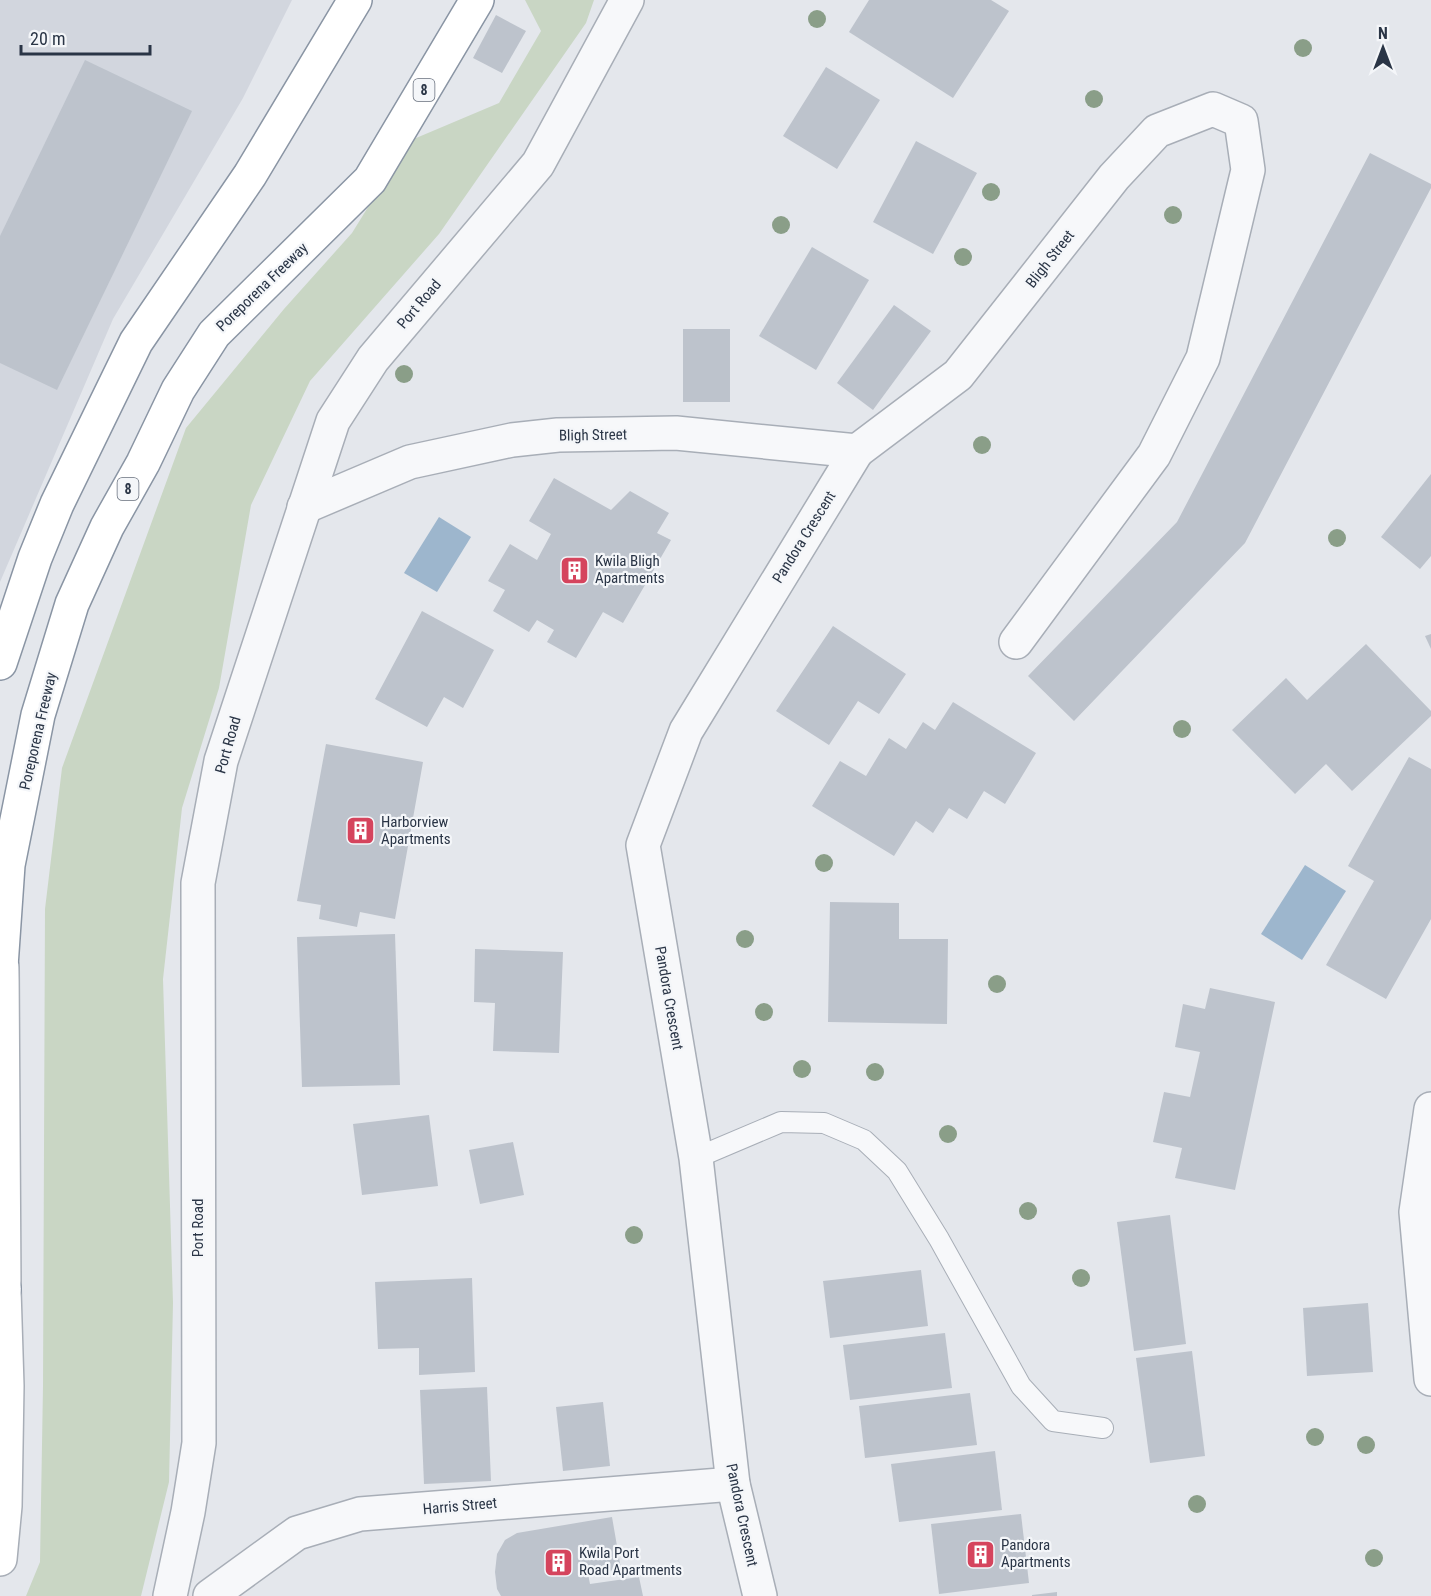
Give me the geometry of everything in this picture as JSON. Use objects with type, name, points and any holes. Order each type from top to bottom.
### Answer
[{"type":"main road","points":[[0,663],[35,558],[57,504],[136,342],[250,175],[355,0]]},
{"type":"main road","name":"Poreporena Freeway","points":[[0,1559],[5,1506],[7,1398],[2,1288],[1,974],[8,865],[38,715],[72,604],[107,527],[178,390],[213,334],[370,180],[477,0]]},
{"type":"street","name":"Port Road","points":[[170,1596],[188,1512],[199,1443],[198,883],[221,761],[333,421],[373,359],[538,164],[627,0]]},
{"type":"street","name":"Bligh Street","points":[[304,507],[410,462],[512,440],[558,435],[676,433],[857,451],[958,375],[1114,177],[1157,131],[1213,109],[1241,121],[1248,170],[1203,358],[1154,455],[1016,642]]},
{"type":"street","name":"Pandora Crescent","points":[[760,1596],[733,1484],[696,1158],[643,845],[686,731],[857,451]]},
{"type":"street","points":[[1431,1109],[1416,1212],[1431,1379]]},
{"type":"street","name":"Harris Street","points":[[210,1596],[297,1533],[360,1514],[733,1484]]},
{"type":"lane","points":[[696,1158],[781,1122],[824,1123],[864,1140],[897,1171],[939,1239],[1021,1386],[1053,1421],[1103,1428]]},
{"type":"shaded area","points":[[0,0],[292,0],[243,98],[113,319],[0,582]]},
{"type":"green space","points":[[525,0],[594,0],[586,23],[439,234],[310,381],[251,505],[219,688],[182,808],[163,979],[173,1303],[169,1482],[141,1596],[26,1596],[40,1562],[45,909],[62,768],[186,428],[284,309],[352,233],[409,141],[499,103],[541,31]]},
{"type":"water","points":[[439,517],[471,537],[437,592],[404,573]]},
{"type":"water","points":[[1305,865],[1346,891],[1302,960],[1261,934]]},
{"type":"building","points":[[869,0],[991,0],[1009,11],[953,98],[849,32]]},
{"type":"building","points":[[496,15],[526,31],[502,73],[473,58]]},
{"type":"building","points":[[85,60],[192,111],[57,390],[0,363],[0,236]]},
{"type":"building","points":[[826,67],[880,100],[837,169],[783,136]]},
{"type":"building","points":[[916,141],[977,173],[933,254],[873,222]]},
{"type":"building","points":[[1370,153],[1431,184],[1431,188],[1245,543],[1074,721],[1028,676],[1177,522]]},
{"type":"building","points":[[812,247],[869,280],[816,370],[759,336]]},
{"type":"building","points":[[894,305],[931,331],[873,410],[837,383]]},
{"type":"building","points":[[683,329],[730,329],[730,402],[683,402]]},
{"type":"building","points":[[1431,474],[1431,556],[1420,569],[1381,537]]},
{"type":"building","name":"Kwila Bligh Apartments","points":[[554,478],[611,510],[630,491],[669,513],[657,533],[671,540],[623,623],[603,612],[576,658],[547,642],[554,630],[537,620],[529,632],[493,611],[505,590],[488,581],[510,544],[537,560],[551,534],[529,521]]},
{"type":"building","points":[[422,611],[494,650],[463,708],[444,697],[427,727],[375,699]]},
{"type":"building","points":[[833,626],[906,674],[879,714],[858,701],[829,745],[776,711]]},
{"type":"building","points":[[1431,634],[1431,649],[1425,636]]},
{"type":"building","points":[[1366,644],[1431,711],[1431,716],[1352,791],[1326,764],[1295,794],[1232,730],[1286,678],[1307,700]]},
{"type":"building","points":[[953,702],[1036,753],[1005,804],[984,791],[967,819],[949,808],[933,833],[916,821],[894,856],[812,806],[840,761],[866,776],[889,738],[906,749],[923,722],[935,730]]},
{"type":"building","name":"Harborview Apartments","points":[[326,744],[423,762],[395,919],[360,912],[357,927],[319,919],[321,905],[297,901]]},
{"type":"building","points":[[1409,757],[1431,769],[1431,919],[1386,999],[1326,965],[1374,881],[1348,866]]},
{"type":"building","points":[[830,902],[899,903],[899,939],[948,939],[947,1024],[828,1022]]},
{"type":"building","points":[[395,934],[400,1085],[302,1087],[297,937]]},
{"type":"building","points":[[475,949],[563,952],[559,1053],[493,1051],[495,1003],[474,1002]]},
{"type":"building","points":[[1210,988],[1275,1002],[1235,1190],[1175,1178],[1182,1148],[1153,1142],[1164,1092],[1190,1097],[1200,1052],[1175,1047],[1183,1004],[1205,1009]]},
{"type":"building","points":[[429,1115],[438,1186],[362,1195],[353,1124]]},
{"type":"building","points":[[513,1142],[524,1195],[480,1204],[469,1150]]},
{"type":"building","points":[[1170,1215],[1186,1344],[1134,1351],[1117,1222]]},
{"type":"building","points":[[921,1270],[928,1326],[830,1338],[823,1281]]},
{"type":"building","points":[[472,1278],[475,1372],[419,1375],[419,1348],[378,1349],[375,1282]]},
{"type":"building","points":[[1368,1303],[1373,1372],[1307,1376],[1303,1308]]},
{"type":"building","points":[[945,1333],[952,1388],[850,1400],[843,1345]]},
{"type":"building","points":[[1192,1351],[1205,1456],[1150,1463],[1136,1358]]},
{"type":"building","points":[[487,1387],[491,1481],[424,1484],[420,1390]]},
{"type":"building","points":[[970,1393],[977,1445],[865,1458],[859,1406]]},
{"type":"building","points":[[603,1402],[610,1466],[563,1471],[556,1407]]},
{"type":"building","name":"Pandora Apartments","points":[[995,1451],[1002,1510],[899,1522],[891,1464]]},
{"type":"building","name":"Pandora Apartments","points":[[1021,1514],[1029,1583],[939,1594],[931,1524]]},
{"type":"building","name":"Kwila Port Road Apartments","points":[[612,1517],[621,1569],[588,1574],[590,1584],[639,1577],[643,1596],[501,1596],[497,1589],[495,1572],[497,1554],[505,1540],[517,1533]]},
{"type":"building","name":"Pandora Apartments","points":[[1057,1592],[1057,1596],[1032,1596],[1032,1595]]},
{"type":"place","name":"Kwila Bligh Apartments","points":[[574,570]]},
{"type":"place","name":"Harborview Apartments","points":[[360,831]]},
{"type":"place","name":"Pandora Apartments","points":[[980,1554]]},
{"type":"place","name":"Kwila Port Road Apartments","points":[[558,1562]]}]
